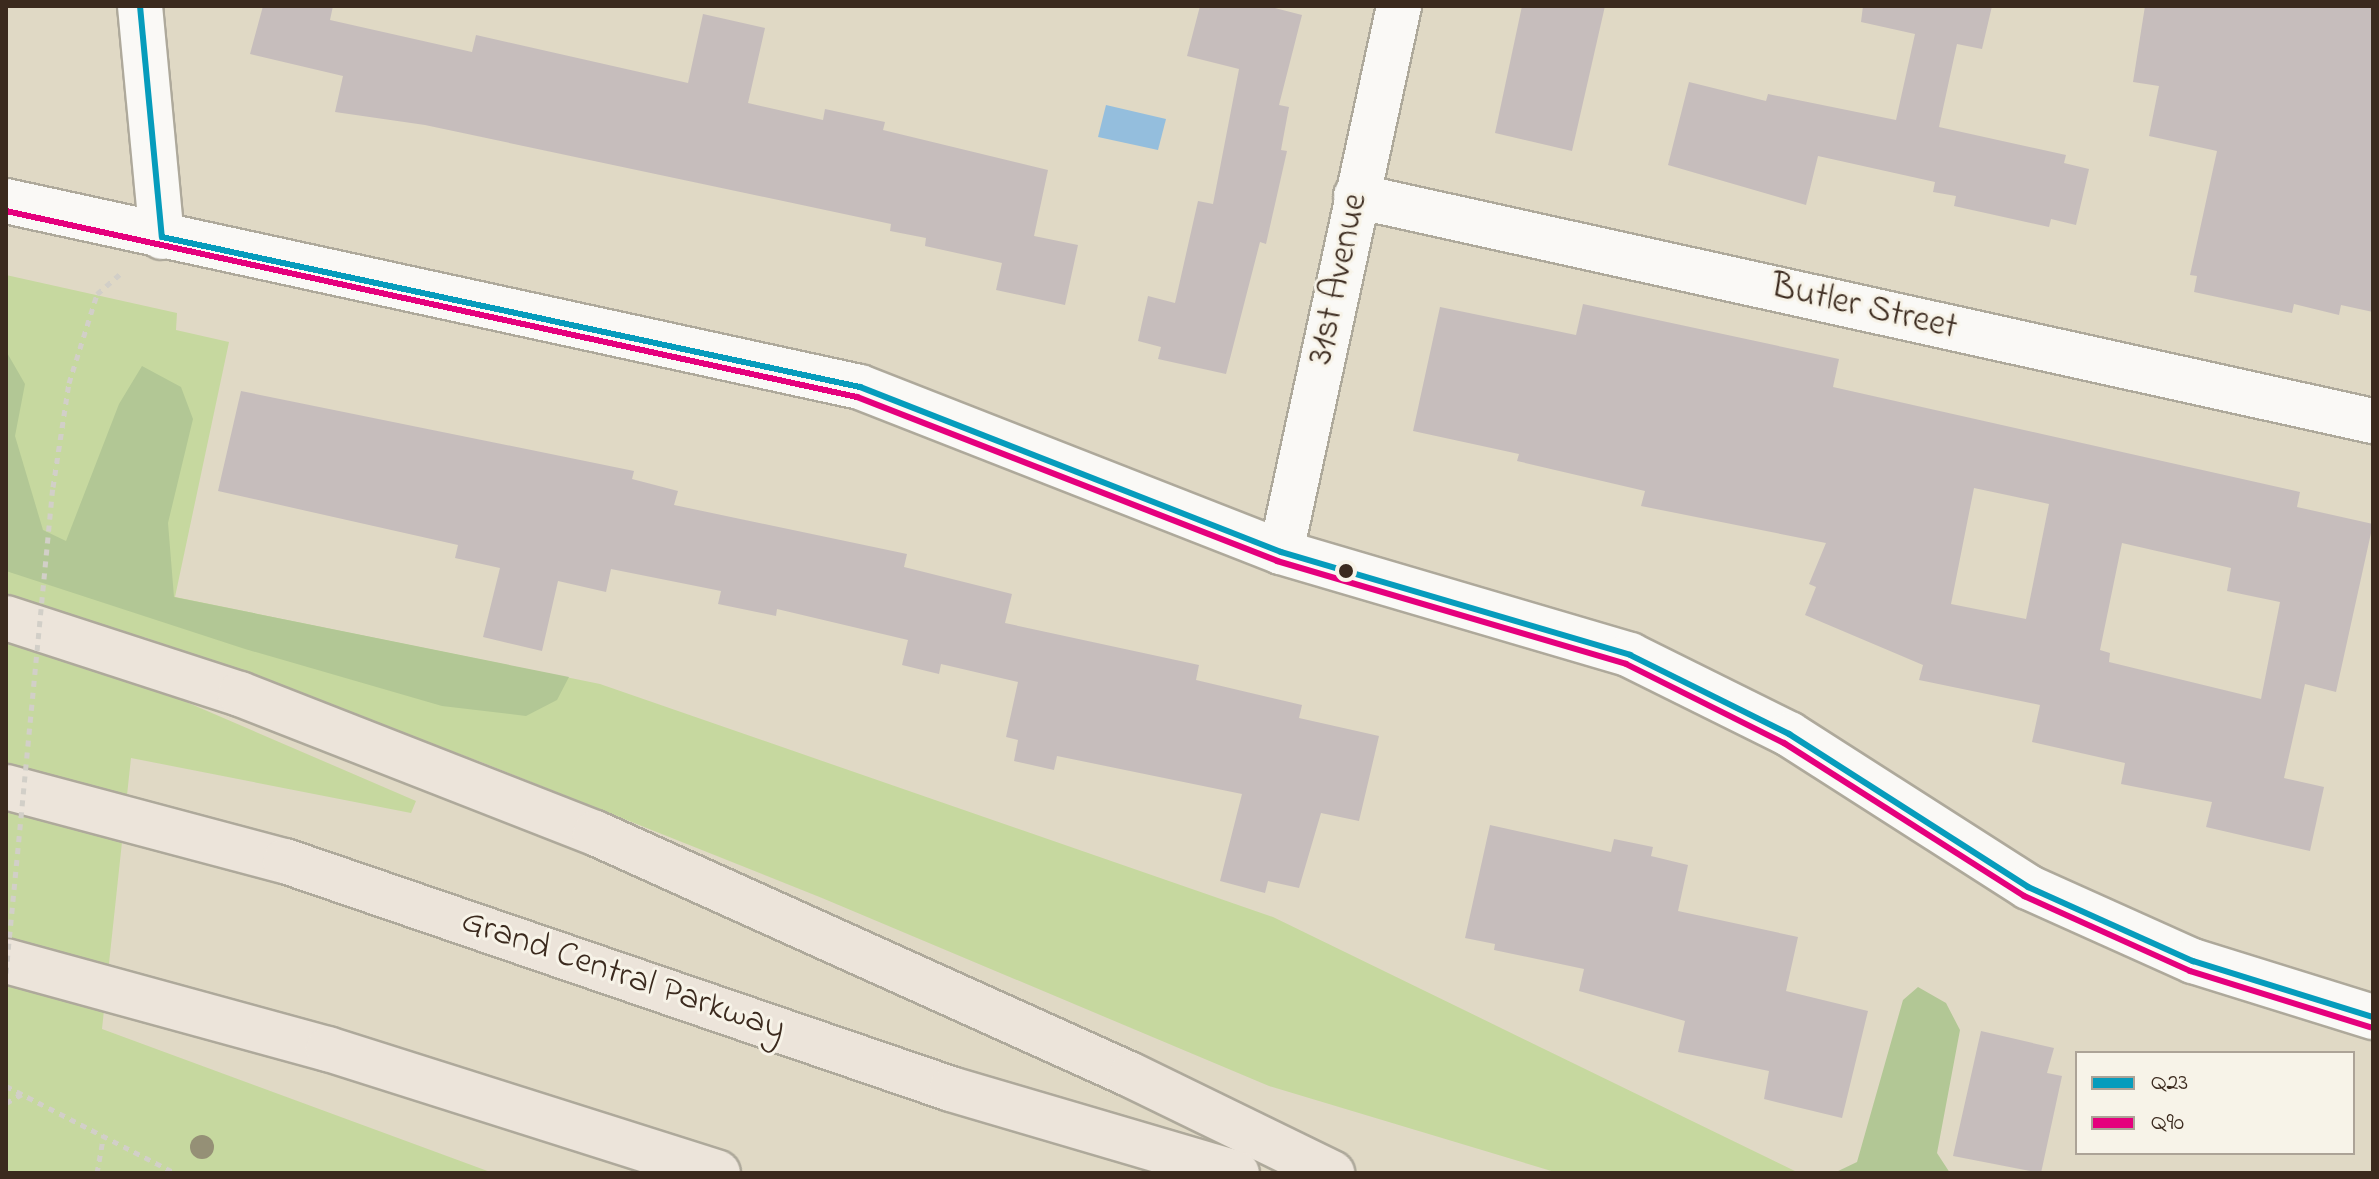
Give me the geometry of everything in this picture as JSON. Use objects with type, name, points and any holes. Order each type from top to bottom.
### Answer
[{"type":"highway","points":[[6,618],[240,694],[581,827],[1131,1075],[1332,1173]]},
{"type":"highway","name":"Grand Central Parkway","points":[[6,787],[285,861],[951,1089],[1237,1173]]},
{"type":"highway","points":[[6,961],[287,1037],[718,1173]]},
{"type":"street","points":[[140,6],[162,237]]},
{"type":"street","name":"31st Avenue","points":[[1281,552],[1399,6]]},
{"type":"street","name":"Butler Street","points":[[1356,196],[2373,421]]},
{"type":"street","points":[[6,201],[860,387],[1281,552],[1630,655],[1789,734],[2028,887],[2193,961],[2373,1017]]},
{"type":"path","points":[[6,973],[53,487],[69,383],[97,294]]},
{"type":"path","points":[[6,1086],[175,1173]]},
{"type":"path","points":[[6,1103],[22,1094]]},
{"type":"path","points":[[97,1173],[104,1135]]},
{"type":"green space","points":[[6,275],[177,313],[176,330],[229,342],[175,597],[600,684],[1273,917],[1799,1173],[1558,1173],[1269,1086],[822,898],[481,762],[144,637],[138,686],[177,698],[416,801],[411,813],[131,758],[102,1029],[493,1173],[6,1173]]},
{"type":"green space","points":[[6,351],[25,384],[15,436],[43,530],[66,541],[119,404],[142,366],[181,387],[193,419],[168,523],[174,597],[569,677],[557,700],[526,716],[442,706],[245,649],[6,571]]},
{"type":"green space","points":[[1918,987],[1946,1003],[1960,1030],[1937,1153],[1950,1173],[1834,1173],[1857,1162],[1903,1000]]},
{"type":"water","points":[[1106,105],[1166,119],[1158,150],[1098,137]]},
{"type":"building","points":[[263,6],[333,6],[330,20],[472,52],[476,35],[688,83],[703,14],[765,28],[748,103],[823,120],[825,109],[885,122],[883,130],[1048,170],[1034,236],[1078,245],[1065,305],[996,290],[1002,263],[925,246],[926,238],[890,231],[891,224],[425,125],[335,112],[343,76],[250,54]]},
{"type":"building","points":[[1200,6],[1267,6],[1302,15],[1279,105],[1289,107],[1281,150],[1287,151],[1266,244],[1260,242],[1226,374],[1158,359],[1161,347],[1138,341],[1148,296],[1175,303],[1198,201],[1213,204],[1239,69],[1187,56]]},
{"type":"building","points":[[1522,6],[1605,6],[1572,151],[1495,133]]},
{"type":"building","points":[[1863,6],[1992,6],[1982,49],[1957,44],[1939,127],[2066,155],[2064,163],[2089,169],[2076,225],[2051,219],[2049,227],[1954,206],[1956,196],[1933,192],[1935,182],[1818,156],[1806,205],[1668,165],[1689,82],[1766,101],[1768,94],[1896,120],[1915,34],[1861,22]]},
{"type":"building","points":[[2145,6],[2373,6],[2373,312],[2341,305],[2339,315],[2294,304],[2292,313],[2194,292],[2197,276],[2190,275],[2217,151],[2149,136],[2159,86],[2133,82]]},
{"type":"building","points":[[1583,304],[1839,359],[1833,387],[2300,492],[2297,507],[2373,524],[2336,692],[2305,684],[2284,778],[2324,787],[2310,851],[2206,827],[2212,802],[2121,784],[2125,763],[2032,742],[2040,705],[1919,680],[1923,665],[1805,615],[1816,587],[1809,584],[1826,543],[1641,506],[1645,491],[1517,461],[1519,454],[1413,431],[1440,307],[1576,335]],"holes":[[[1974,488],[2049,504],[2026,619],[1951,604]],[[2122,543],[2231,568],[2227,591],[2280,602],[2261,699],[2109,662],[2110,653],[2100,650]]]},
{"type":"building","points":[[241,391],[634,471],[632,479],[678,491],[674,505],[907,554],[904,567],[1012,594],[1005,623],[1199,665],[1196,680],[1302,705],[1299,718],[1379,736],[1359,821],[1321,813],[1299,888],[1268,881],[1265,893],[1220,881],[1242,794],[1057,756],[1054,770],[1014,761],[1018,740],[1006,737],[1018,682],[941,664],[939,674],[902,665],[908,640],[777,609],[776,616],[718,604],[721,591],[611,569],[606,592],[558,581],[542,651],[483,637],[500,568],[455,558],[458,545],[218,491]]},
{"type":"building","points":[[1490,825],[1611,852],[1614,839],[1653,847],[1651,856],[1688,865],[1678,911],[1798,937],[1786,991],[1868,1011],[1842,1118],[1764,1099],[1769,1071],[1678,1052],[1685,1021],[1579,991],[1584,969],[1494,950],[1495,944],[1465,938]]},
{"type":"building","points":[[1981,1031],[2054,1048],[2047,1073],[2062,1076],[2041,1173],[1953,1156]]},
{"type":"transit line","name":"Q23","points":[[140,6],[162,237]]},
{"type":"transit line","name":"Q90","points":[[6,211],[857,397],[1277,561],[1626,664],[1784,743],[2024,896],[2190,971],[2370,1027]]},
{"type":"transit line","name":"Q23","points":[[162,237],[860,387],[1281,552],[1630,655],[1789,734],[2028,887],[2193,961],[2373,1017]]}]
